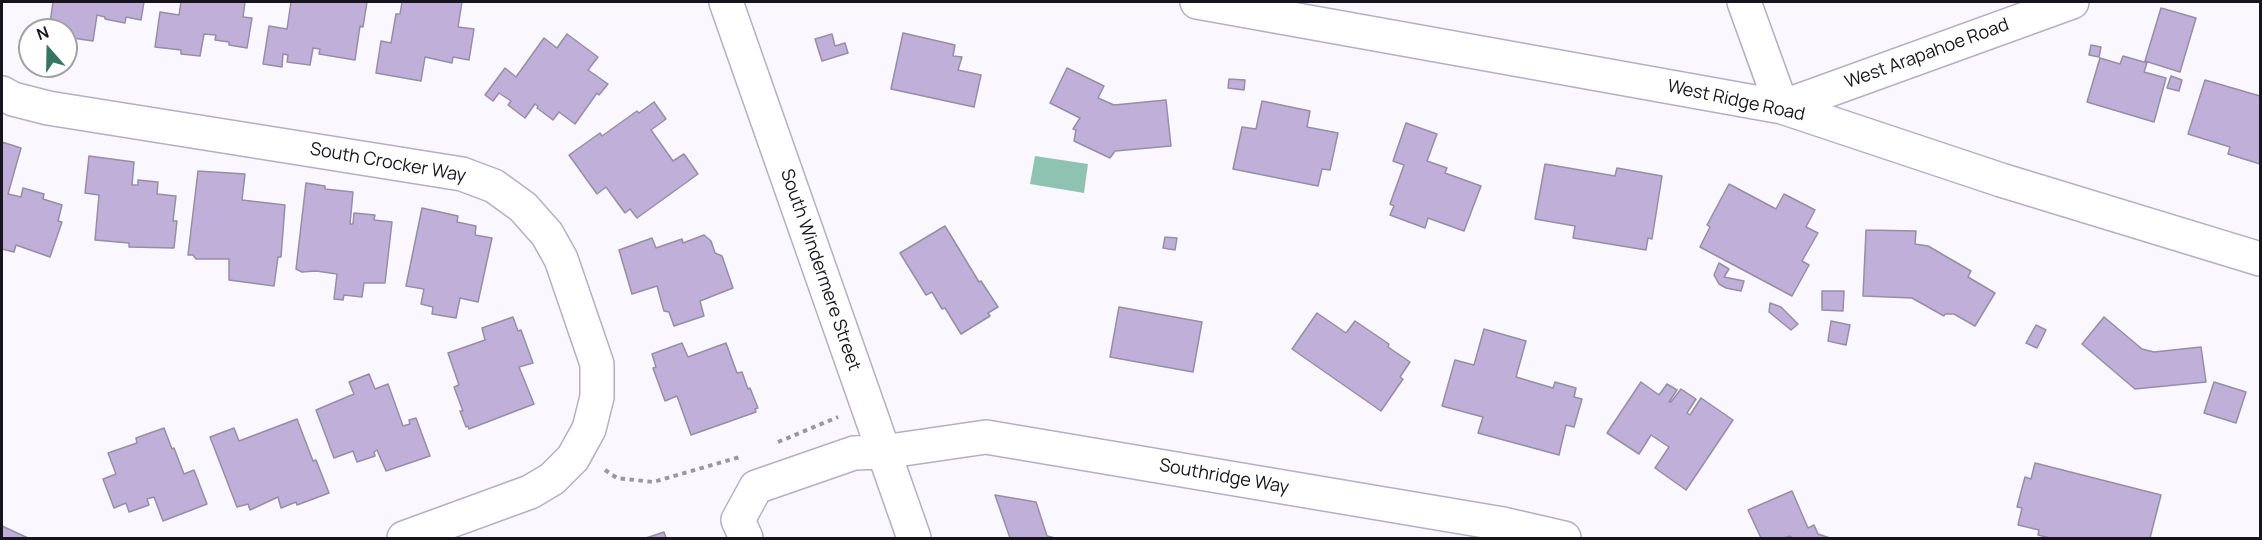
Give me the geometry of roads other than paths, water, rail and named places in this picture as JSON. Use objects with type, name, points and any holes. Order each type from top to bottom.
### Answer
[{"type":"street","name":"South Windermere Street","points":[[726,2],[914,538]]},
{"type":"street","name":"West Ridge Road","points":[[1197,2],[1233,4],[1782,107],[2001,180],[2260,259]]},
{"type":"street","points":[[1744,2],[1782,107]]},
{"type":"street","name":"West Arapahoe Road","points":[[1782,107],[2072,2]]},
{"type":"street","name":"South Crocker Way","points":[[2,93],[13,99],[48,108],[462,174],[494,186],[523,207],[547,234],[561,259],[597,364],[597,397],[589,429],[573,458],[552,479],[530,492],[404,538]]},
{"type":"street","name":"Southridge Way","points":[[746,538],[738,520],[756,487],[854,453],[883,452],[986,437],[1503,524],[1564,538]]}]
